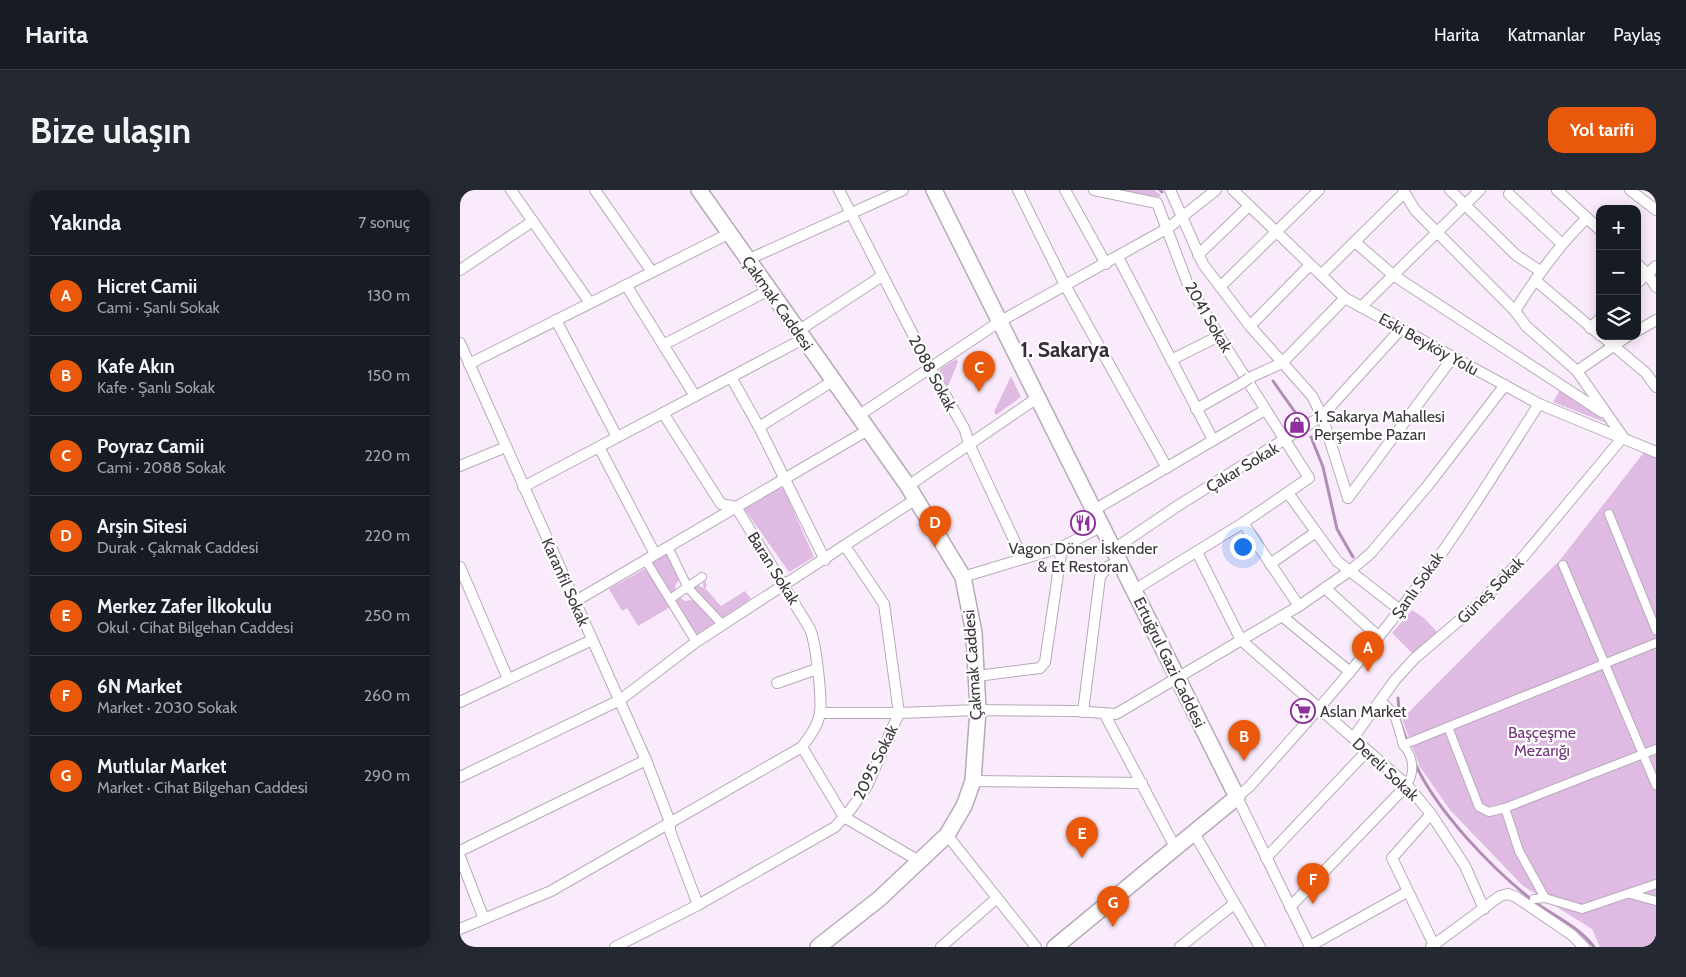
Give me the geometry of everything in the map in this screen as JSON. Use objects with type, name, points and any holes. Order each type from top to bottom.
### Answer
[{"type":"main road","name":"Ertuğrul Gazi Caddesi","points":[[934,190],[1237,797]]},
{"type":"main road","name":"Çakmak Caddesi","points":[[703,191],[728,234],[912,493],[963,577],[974,633],[978,710],[973,781],[964,806],[947,835],[879,899],[818,947]]},
{"type":"main road","points":[[1055,947],[1237,797]]},
{"type":"street","points":[[512,190],[590,303]]},
{"type":"street","points":[[595,190],[652,272]]},
{"type":"street","name":"2088 Sokak","points":[[838,190],[930,368],[965,430],[969,444],[1023,559]]},
{"type":"street","points":[[747,260],[902,190]]},
{"type":"street","points":[[1018,190],[1065,285],[1167,468]]},
{"type":"street","points":[[1065,190],[1106,264]]},
{"type":"street","name":"2041 Sokak","points":[[1094,190],[1157,203],[1187,282],[1309,478],[1288,493]]},
{"type":"street","points":[[1170,190],[1198,255],[1220,287],[1250,326],[1312,396],[1322,416],[1348,498],[1453,357]]},
{"type":"street","points":[[858,416],[999,322],[1168,228],[1216,190]]},
{"type":"street","points":[[1220,287],[1319,190]]},
{"type":"street","points":[[1450,190],[1596,332]]},
{"type":"street","points":[[1361,307],[1480,190]]},
{"type":"street","points":[[1557,190],[1596,226]]},
{"type":"street","points":[[1630,190],[1656,210]]},
{"type":"street","points":[[1321,275],[1404,191],[1415,210],[1515,311],[1526,326],[1577,371],[1623,437]]},
{"type":"street","name":"Eski Beyköy Yolu","points":[[1239,192],[1249,206],[1344,298],[1539,404],[1656,452]]},
{"type":"street","points":[[1509,194],[1561,243]]},
{"type":"street","points":[[1198,255],[1249,206]]},
{"type":"street","points":[[1515,311],[1537,275],[1561,243],[1587,218]]},
{"type":"street","points":[[460,270],[533,221]]},
{"type":"street","points":[[469,364],[728,234]]},
{"type":"street","points":[[1355,242],[1393,275],[1607,415]]},
{"type":"street","points":[[1118,257],[1213,440]]},
{"type":"street","points":[[1250,326],[1310,265]]},
{"type":"street","points":[[1641,279],[1656,266]]},
{"type":"street","points":[[1641,268],[1656,287]]},
{"type":"street","points":[[523,487],[730,377],[800,335],[882,276]]},
{"type":"street","points":[[626,285],[695,396]]},
{"type":"street","points":[[663,345],[769,290]]},
{"type":"street","points":[[1196,409],[1282,363],[1344,298]]},
{"type":"street","points":[[556,320],[617,437]]},
{"type":"street","points":[[1641,329],[1656,320]]},
{"type":"street","points":[[1590,328],[1596,323]]},
{"type":"street","name":"Çakar Sokak","points":[[1082,712],[1100,577],[1107,567],[1117,555],[1179,505],[1322,416],[1401,329]]},
{"type":"street","points":[[1171,360],[1219,336]]},
{"type":"street","points":[[1608,340],[1646,373],[1656,387]]},
{"type":"street","points":[[1577,371],[1621,340]]},
{"type":"street","name":"Karanfil Sokak","points":[[460,343],[646,760],[670,822],[670,831],[698,905]]},
{"type":"street","points":[[730,377],[759,427],[825,560]]},
{"type":"street","points":[[759,427],[833,381]]},
{"type":"street","points":[[820,713],[978,710],[1116,714],[1299,606],[1351,570],[1371,553],[1429,484],[1505,385]]},
{"type":"street","points":[[460,777],[620,700],[696,642],[845,546],[912,493],[969,444],[1037,398]]},
{"type":"street","name":"Şanlı Sokak","points":[[1237,797],[1249,787],[1320,708],[1400,610],[1493,476],[1539,404]]},
{"type":"street","points":[[1094,510],[1265,410]]},
{"type":"street","name":"Baran Sokak","points":[[663,413],[721,504],[736,507],[785,586],[815,641],[820,713],[815,728],[802,748]]},
{"type":"street","points":[[574,602],[868,430]]},
{"type":"street","name":"Güneş Sokak","points":[[1353,738],[1414,659],[1482,601],[1519,562],[1623,437]]},
{"type":"street","points":[[599,446],[655,554]]},
{"type":"street","points":[[460,466],[506,447]]},
{"type":"street","points":[[1134,590],[1288,493],[1337,561],[1400,610]]},
{"type":"street","points":[[1609,514],[1656,630]]},
{"type":"street","points":[[1243,523],[1299,606]]},
{"type":"street","points":[[963,577],[1062,547],[1102,526]]},
{"type":"street","points":[[1270,564],[1316,532]]},
{"type":"street","name":"2095 Sokak","points":[[615,947],[698,905],[835,827],[867,786],[899,713],[884,604],[845,546]]},
{"type":"street","points":[[976,676],[1040,668],[1045,662],[1062,547]]},
{"type":"street","points":[[670,551],[688,588],[723,625]]},
{"type":"street","name":"Dereli Sokak","points":[[1197,552],[1241,640],[1407,785],[1432,814],[1465,866],[1484,909]]},
{"type":"street","points":[[648,564],[696,642]]},
{"type":"street","points":[[1563,565],[1656,785]]},
{"type":"street","points":[[460,567],[508,679]]},
{"type":"street","points":[[670,599],[702,577]]},
{"type":"street","points":[[1326,588],[1379,636]]},
{"type":"street","points":[[1282,616],[1350,672]]},
{"type":"street","points":[[460,702],[592,640]]},
{"type":"street","points":[[1407,744],[1656,643]]},
{"type":"street","points":[[776,682],[817,669]]},
{"type":"street","points":[[1290,906],[1407,785],[1413,775],[1407,744],[1390,706],[1381,701]]},
{"type":"street","points":[[1104,713],[1175,847]]},
{"type":"street","points":[[1448,727],[1479,807],[1489,812],[1505,808],[1656,749]]},
{"type":"street","points":[[460,929],[551,891],[802,748],[844,817],[919,861]]},
{"type":"street","points":[[1266,858],[1367,751]]},
{"type":"street","points":[[460,851],[646,760]]},
{"type":"street","points":[[973,781],[1142,783]]},
{"type":"street","name":"Ertuğrul Gazi Caddesi","points":[[1237,797],[1310,946]]},
{"type":"street","points":[[1505,808],[1519,851],[1545,898]]},
{"type":"street","points":[[1432,814],[1392,858],[1434,946],[1504,894],[1516,897],[1572,935],[1584,947]]},
{"type":"street","points":[[1194,833],[1260,947]]},
{"type":"street","points":[[947,835],[1036,947]]},
{"type":"street","points":[[460,857],[484,919]]},
{"type":"street","points":[[1534,899],[1545,898],[1582,909],[1656,884]]},
{"type":"street","points":[[1310,946],[1407,892]]},
{"type":"street","points":[[1630,894],[1656,901]]},
{"type":"street","points":[[940,947],[998,898]]},
{"type":"street","points":[[1180,947],[1193,943],[1234,904]]},
{"type":"green space","points":[[1111,190],[1154,190],[1161,195],[1155,200]]},
{"type":"green space","points":[[956,359],[958,362],[947,389],[939,374],[940,369]]},
{"type":"green space","points":[[1011,376],[1021,397],[996,415],[994,412]]},
{"type":"green space","points":[[1561,388],[1609,424],[1553,402]]},
{"type":"green space","name":"Başçeşme Mezarığı","points":[[1645,451],[1656,455],[1656,947],[1600,947],[1592,929],[1523,886],[1450,810],[1420,767],[1402,719],[1560,560]]},
{"type":"green space","points":[[783,487],[814,557],[789,572],[745,510],[745,507]]},
{"type":"green space","points":[[668,552],[681,576],[675,586],[676,593],[670,597],[650,563]]},
{"type":"green space","points":[[648,567],[672,606],[638,626],[627,608],[622,611],[609,589]]},
{"type":"green space","points":[[704,578],[707,586],[705,588],[721,606],[745,591],[751,599],[721,619],[694,590],[697,585],[704,588],[702,580]]},
{"type":"green space","points":[[678,596],[685,601],[696,599],[718,621],[695,636],[672,600]]},
{"type":"green space","points":[[1412,610],[1424,618],[1438,633],[1414,655],[1392,633]]},
{"type":"waterway","points":[[1273,381],[1302,422]]},
{"type":"waterway","points":[[1311,437],[1323,467],[1337,529],[1353,557]]},
{"type":"waterway","points":[[1398,698],[1400,722],[1408,743]]},
{"type":"waterway","points":[[1414,761],[1436,800],[1484,857],[1536,903],[1581,933],[1594,947]]},
{"type":"place","name":"Poyraz Camii","points":[[979,392]]},
{"type":"place","name":"1. Sakarya Mahallesi Perşembe Pazarı","points":[[1297,425]]},
{"type":"place","name":"Vagon Döner İskender & Et Restoran","points":[[1083,523]]},
{"type":"place","name":"Arşin Sitesi","points":[[935,547]]},
{"type":"place","name":"Hicret Camii","points":[[1368,672]]},
{"type":"place","name":"Aslan Market","points":[[1303,711]]},
{"type":"place","name":"Kafe Akın","points":[[1244,761]]},
{"type":"place","name":"Merkez Zafer İlkokulu","points":[[1082,858]]},
{"type":"place","name":"6N Market","points":[[1313,904]]},
{"type":"place","name":"Mutlular Market","points":[[1113,927]]},
{"type":"district","name":"1. Sakarya","points":[[1065,350]]}]
